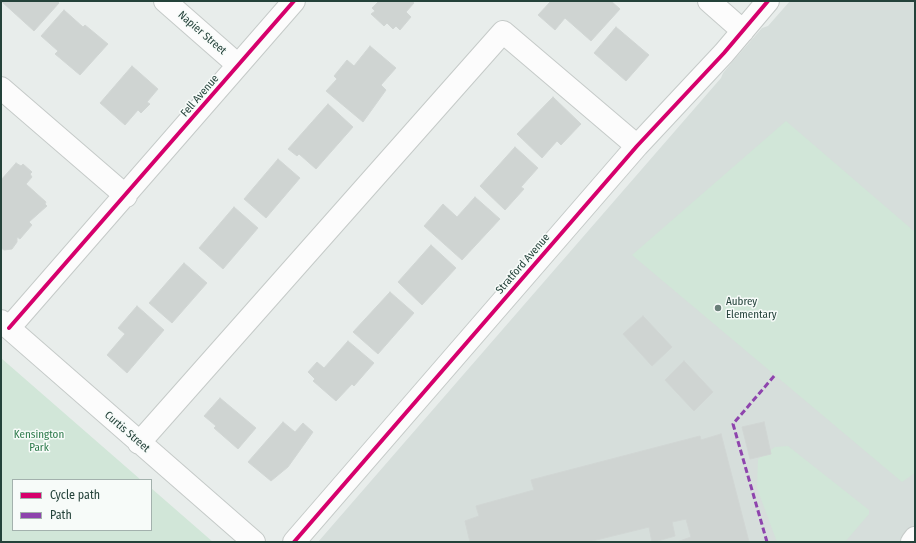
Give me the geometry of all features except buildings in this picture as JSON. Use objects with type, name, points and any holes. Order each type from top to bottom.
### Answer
[{"type":"street","name":"Napier Street","points":[[165,1],[238,65]]},
{"type":"street","name":"Fell Avenue","points":[[5,325],[126,196],[294,1]]},
{"type":"street","points":[[709,1],[743,31]]},
{"type":"street","name":"Stratford Avenue","points":[[294,542],[637,146],[743,31],[768,1]]},
{"type":"street","points":[[139,443],[503,32],[637,146]]},
{"type":"street","points":[[1,88],[126,196]]},
{"type":"street","name":"Curtis Street","points":[[5,325],[254,542]]},
{"type":"street","points":[[912,542],[915,538]]},
{"type":"shaded area","name":"Aubrey Elementary","points":[[790,1],[915,1],[915,538],[912,542],[318,542],[721,78],[723,73],[733,61],[762,28],[768,26]]},
{"type":"green space","points":[[786,121],[915,232],[915,473],[902,482],[632,255]]},
{"type":"green space","name":"Kensington Park","points":[[1,358],[140,479],[12,479],[12,531],[152,531],[152,489],[213,542],[1,542]]},
{"type":"green space","points":[[788,446],[869,510],[869,514],[845,542],[777,542],[757,488],[758,459],[775,447]]},
{"type":"marked path","points":[[767,542],[733,424],[775,375]]},
{"type":"cycle path","points":[[9,328],[294,1]]},
{"type":"cycle path","points":[[294,542],[637,146],[724,53],[768,1]]},
{"type":"place","name":"Aubrey Elementary","points":[[718,308]]}]
